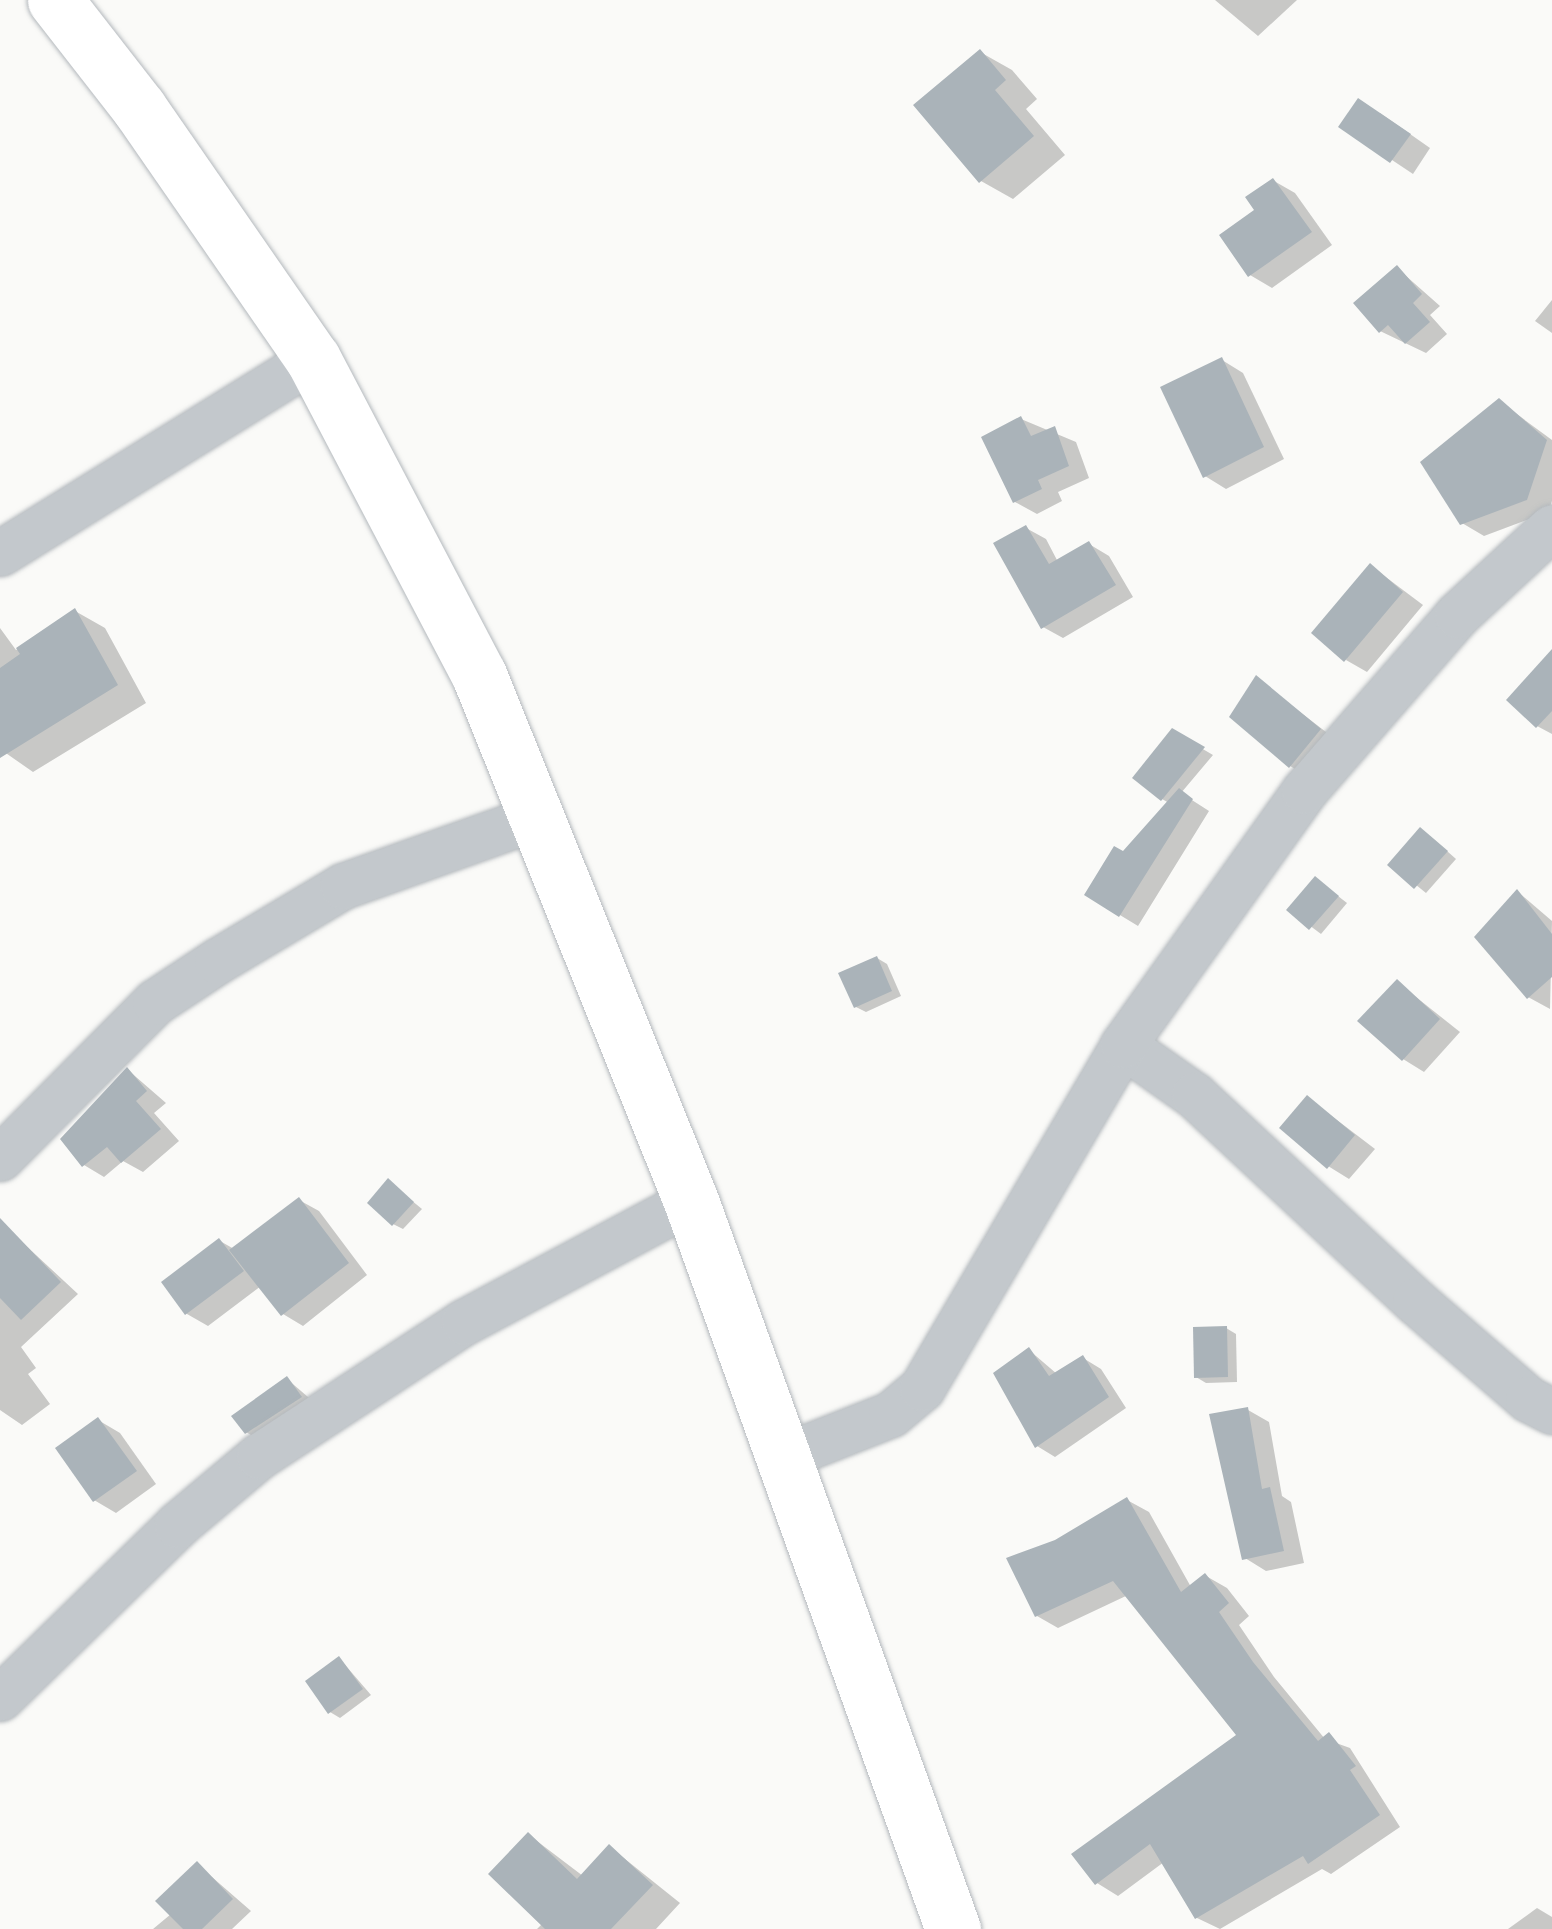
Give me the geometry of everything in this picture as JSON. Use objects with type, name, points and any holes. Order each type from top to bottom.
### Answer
[{"type":"highway","points":[[56,0],[139,108],[312,359],[479,675],[540,816],[692,1201],[953,1929]]},
{"type":"street","points":[[0,553],[312,359]]},
{"type":"street","points":[[782,1457],[891,1414],[922,1388],[1122,1044],[1304,791],[1456,615],[1552,527]]},
{"type":"street","points":[[0,1158],[155,1002],[217,961],[343,886],[540,816]]},
{"type":"street","points":[[1122,1044],[1194,1095],[1415,1301],[1528,1399],[1552,1411]]},
{"type":"street","points":[[0,1698],[177,1525],[258,1456],[464,1322],[692,1201]]},
{"type":"building","points":[[980,49],[1006,80],[995,90],[1034,136],[979,183],[913,105]]},
{"type":"building","points":[[1358,98],[1411,134],[1390,163],[1338,127]]},
{"type":"building","points":[[1273,178],[1312,232],[1248,277],[1219,235],[1254,210],[1245,197]]},
{"type":"building","points":[[1397,265],[1422,294],[1413,303],[1430,322],[1405,344],[1388,325],[1379,333],[1353,303]]},
{"type":"building","points":[[1222,357],[1264,447],[1203,478],[1160,387]]},
{"type":"building","points":[[1499,398],[1547,440],[1527,500],[1460,525],[1420,462]]},
{"type":"building","points":[[1021,416],[1031,436],[1055,426],[1069,466],[1038,480],[1042,489],[1013,503],[981,437]]},
{"type":"building","points":[[1026,525],[1049,564],[1089,541],[1116,585],[1041,629],[993,543]]},
{"type":"building","points":[[1370,563],[1403,592],[1344,662],[1311,633]]},
{"type":"building","points":[[75,608],[118,685],[0,758],[0,668],[20,654],[16,648]]},
{"type":"building","points":[[1552,649],[1552,711],[1536,728],[1506,700]]},
{"type":"building","points":[[1256,675],[1321,729],[1289,768],[1229,717]]},
{"type":"building","points":[[1172,728],[1205,747],[1161,801],[1132,778]]},
{"type":"building","points":[[1179,788],[1193,799],[1119,917],[1084,895],[1114,846],[1123,851]]},
{"type":"building","points":[[1420,827],[1448,851],[1414,889],[1387,865]]},
{"type":"building","points":[[1315,876],[1339,896],[1309,930],[1286,910]]},
{"type":"building","points":[[1517,889],[1552,934],[1552,977],[1527,999],[1474,937]]},
{"type":"building","points":[[877,956],[892,991],[854,1008],[838,973]]},
{"type":"building","points":[[1397,979],[1440,1019],[1402,1061],[1357,1021]]},
{"type":"building","points":[[127,1067],[147,1091],[136,1101],[161,1129],[121,1163],[107,1147],[82,1167],[60,1139]]},
{"type":"building","points":[[1307,1095],[1355,1135],[1327,1169],[1279,1128]]},
{"type":"building","points":[[388,1178],[414,1202],[392,1226],[367,1203]]},
{"type":"building","points":[[299,1197],[349,1263],[281,1316],[229,1250]]},
{"type":"building","points":[[0,1218],[61,1282],[21,1320],[0,1298]]},
{"type":"building","points":[[219,1238],[244,1271],[185,1315],[161,1282]]},
{"type":"building","points":[[1227,1326],[1228,1377],[1194,1378],[1193,1327]]},
{"type":"building","points":[[1029,1347],[1049,1376],[1083,1355],[1109,1397],[1035,1448],[993,1373]]},
{"type":"building","points":[[287,1376],[302,1397],[245,1434],[231,1416]]},
{"type":"building","points":[[1248,1407],[1262,1489],[1270,1487],[1284,1551],[1242,1560],[1209,1414]]},
{"type":"building","points":[[98,1417],[137,1471],[93,1502],[55,1448]]},
{"type":"building","points":[[1127,1497],[1181,1592],[1205,1573],[1229,1603],[1219,1612],[1253,1662],[1318,1741],[1329,1732],[1356,1766],[1350,1770],[1380,1815],[1308,1864],[1303,1856],[1195,1919],[1150,1844],[1095,1885],[1071,1854],[1236,1735],[1113,1581],[1035,1617],[1006,1558],[1055,1540]]},
{"type":"building","points":[[339,1656],[363,1689],[328,1714],[305,1681]]},
{"type":"building","points":[[528,1832],[577,1879],[609,1844],[653,1885],[611,1929],[545,1929],[488,1874]]},
{"type":"building","points":[[197,1861],[233,1899],[202,1929],[183,1929],[155,1901]]}]
